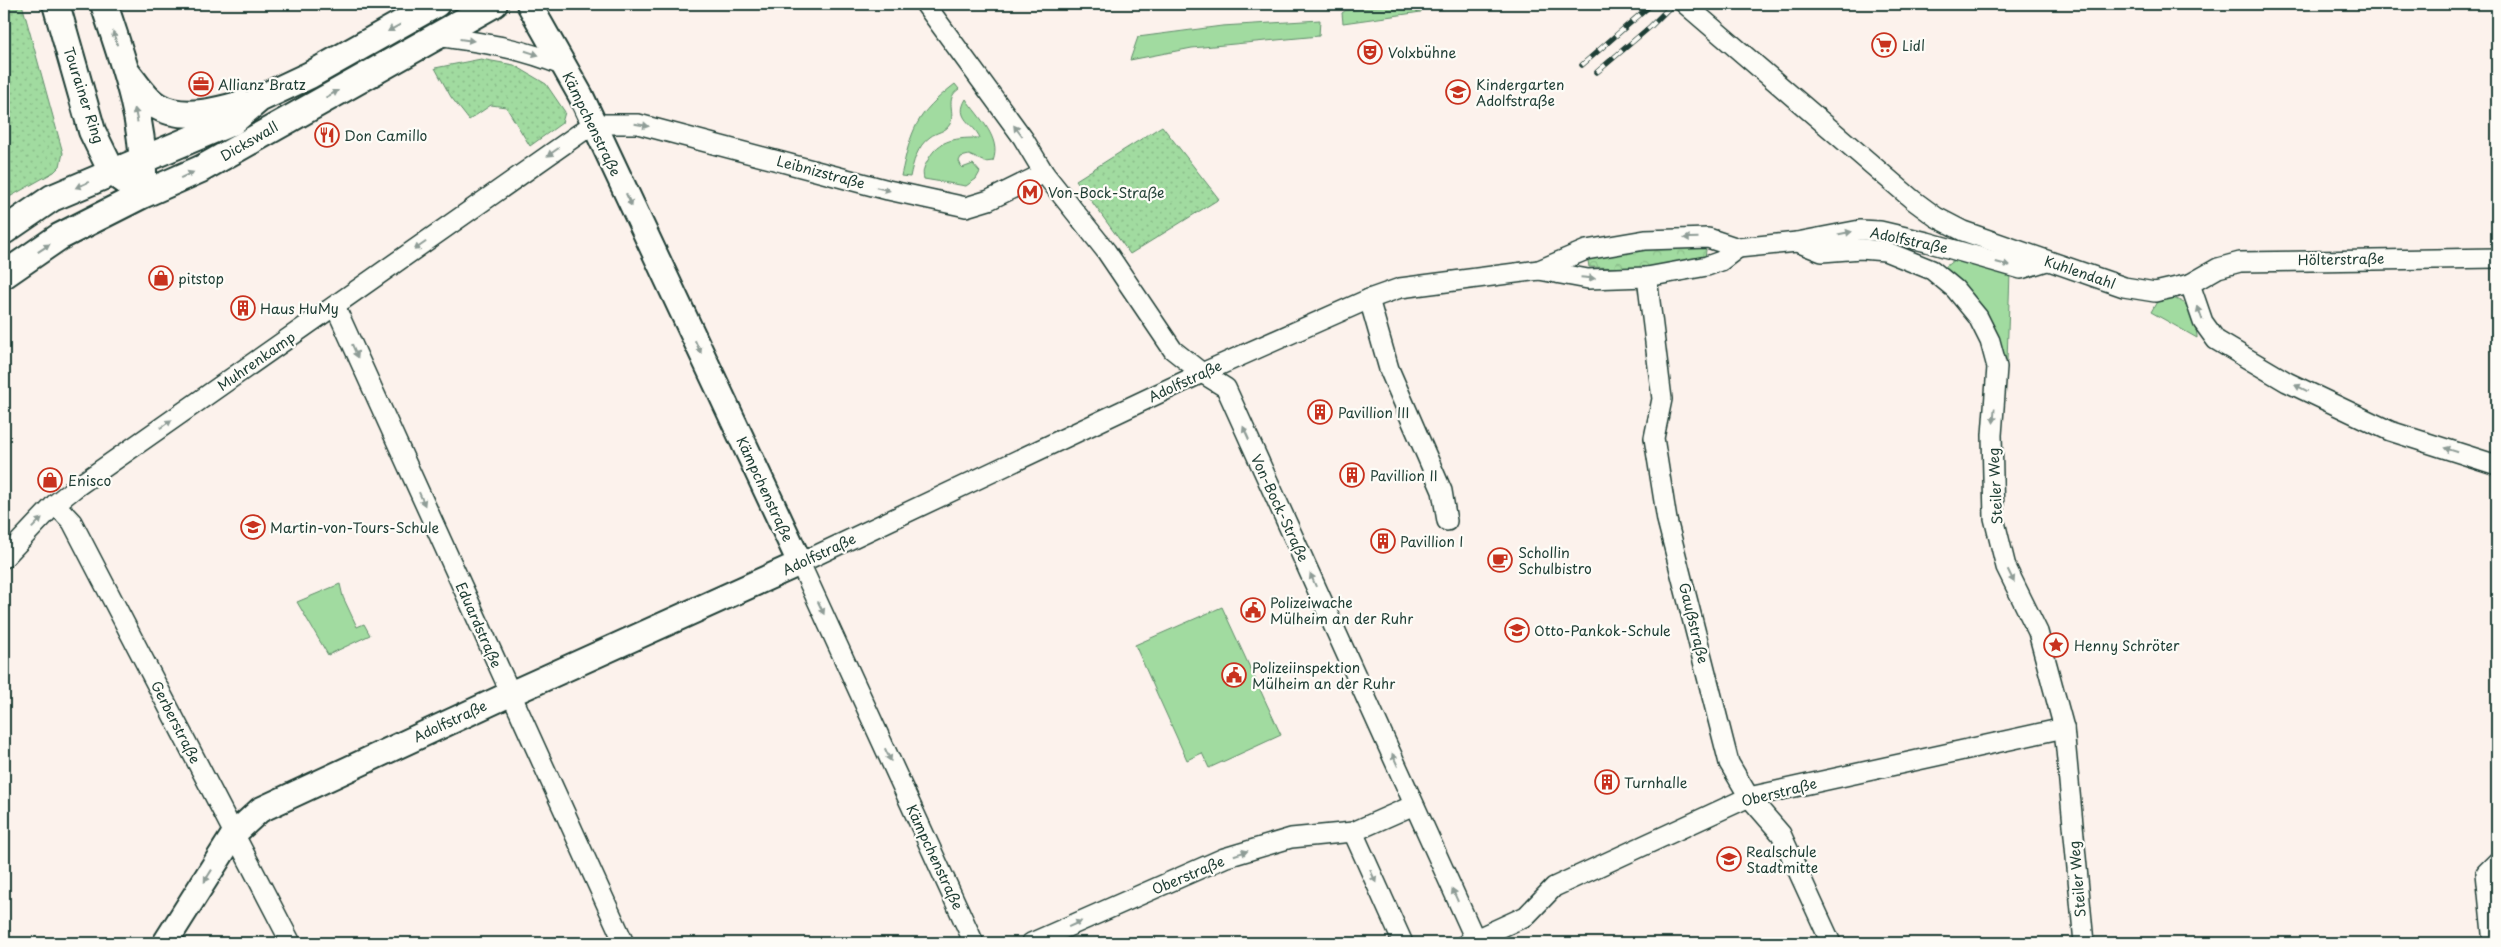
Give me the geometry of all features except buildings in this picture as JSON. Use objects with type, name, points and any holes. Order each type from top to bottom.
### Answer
[{"type":"main road","name":"Tourainer Ring","points":[[56,4],[92,131],[112,172],[142,195]]},
{"type":"main road","points":[[104,4],[126,72],[143,159],[142,195]]},
{"type":"main road","name":"Dickswall","points":[[4,231],[52,198],[232,122],[259,99],[310,75],[436,4]]},
{"type":"main road","name":"Dickswall","points":[[4,275],[59,237],[142,195],[201,169],[494,4]]},
{"type":"main road","points":[[126,72],[157,106],[181,113],[215,112],[259,99]]},
{"type":"street","name":"Kämpchenstraße","points":[[529,4],[564,66],[593,124],[800,563],[974,943]]},
{"type":"street","name":"Von-Bock-Straße","points":[[925,4],[1023,138],[1044,173],[1106,251],[1173,350],[1202,373],[1226,388],[1414,805],[1471,941]]},
{"type":"street","name":"Kuhlendahl","points":[[1685,4],[1871,166],[1928,212],[1962,231],[2124,288],[2155,292],[2190,284]]},
{"type":"street","name":"Kämpchenstraße","points":[[436,36],[498,44],[531,52],[564,66]]},
{"type":"street","name":"Leibnizstraße","points":[[593,124],[638,124],[888,190],[966,207],[989,200],[1044,173]]},
{"type":"street","name":"Muhrenkamp","points":[[4,558],[55,504],[593,124]]},
{"type":"street","name":"Adolfstraße","points":[[165,943],[234,834],[260,810],[800,563],[1202,373],[1369,299],[1400,288],[1540,270],[1586,250],[1645,240],[1708,238],[1738,248],[1797,242],[1860,230],[1880,231],[2021,269],[2047,261]]},
{"type":"street","name":"Steiler Weg","points":[[1797,242],[1822,252],[1862,249],[1885,251],[1932,270],[1955,289],[1978,317],[1990,341],[1997,367],[1992,435],[1994,518],[2006,567],[2038,632],[2064,728],[2084,943]]},
{"type":"street","name":"Adolfstraße","points":[[1540,270],[1588,278],[1648,277],[1707,266],[1721,261],[1738,248]]},
{"type":"street","name":"Hölterstraße","points":[[2190,284],[2218,268],[2240,262],[2497,258]]},
{"type":"street","name":"Gaußstraße","points":[[1648,277],[1662,398],[1654,438],[1667,520],[1729,763],[1749,796],[1781,834],[1831,943]]},
{"type":"street","points":[[2190,284],[2203,322],[2216,340],[2287,382],[2390,431],[2497,465]]},
{"type":"street","points":[[1369,299],[1389,369],[1442,491],[1447,521]]},
{"type":"street","name":"Eduardstraße","points":[[334,306],[624,943]]},
{"type":"street","name":"Gerberstraße","points":[[55,504],[72,522],[291,943]]},
{"type":"street","name":"Oberstraße","points":[[1471,941],[1526,916],[1554,887],[1749,796],[2064,728]]},
{"type":"street","name":"Oberstraße","points":[[1031,943],[1224,858],[1291,838],[1353,832],[1414,805]]},
{"type":"street","points":[[1353,832],[1403,943]]},
{"type":"street","points":[[2493,943],[2486,873],[2497,862]]},
{"type":"green space","points":[[4,4],[22,4],[63,153],[60,166],[54,172],[4,200]]},
{"type":"green space","points":[[1396,4],[1421,4],[1421,12],[1343,23],[1342,13],[1346,10]]},
{"type":"green space","points":[[1320,20],[1319,36],[1192,48],[1130,60],[1138,37],[1222,26]]},
{"type":"green space","points":[[481,59],[514,65],[546,84],[565,112],[562,123],[530,146],[506,107],[491,105],[469,120],[451,97],[435,68]]},
{"type":"green space","points":[[955,84],[959,89],[952,97],[950,124],[946,129],[930,137],[922,145],[914,161],[910,177],[901,176],[908,146],[917,124],[931,105]]},
{"type":"green space","points":[[966,99],[992,136],[995,152],[993,161],[985,162],[969,155],[961,157],[959,161],[962,168],[973,164],[980,172],[976,179],[966,186],[924,179],[924,167],[932,153],[943,143],[964,138],[980,138],[966,120],[962,111]]},
{"type":"green space","points":[[1162,126],[1219,199],[1130,254],[1076,180]]},
{"type":"green space","points":[[1700,243],[1706,250],[1705,259],[1672,269],[1589,267],[1588,261],[1593,255]]},
{"type":"green space","points":[[1959,256],[2010,272],[2007,361],[1945,267]]},
{"type":"green space","points":[[2172,298],[2187,306],[2197,338],[2151,312],[2158,300]]},
{"type":"green space","points":[[340,584],[343,597],[357,627],[364,624],[370,635],[328,655],[297,602]]},
{"type":"green space","points":[[1222,607],[1281,735],[1209,768],[1202,753],[1187,760],[1135,645]]},
{"type":"railway","points":[[1582,65],[1652,4]]},
{"type":"railway","points":[[1597,72],[1651,26],[1673,4]]},
{"type":"place","name":"Lidl","points":[[1884,45]]},
{"type":"place","name":"Volxbühne","points":[[1370,52]]},
{"type":"place","name":"Allianz Bratz","points":[[201,84]]},
{"type":"place","name":"Kindergarten Adolfstraße","points":[[1458,92]]},
{"type":"place","name":"Don Camillo","points":[[327,135]]},
{"type":"place","name":"Von-Bock-Straße","points":[[1030,192]]},
{"type":"place","name":"pitstop","points":[[161,278]]},
{"type":"place","name":"Haus HuMy","points":[[243,308]]},
{"type":"place","name":"Pavillion III","points":[[1320,412]]},
{"type":"place","name":"Pavillion II","points":[[1352,475]]},
{"type":"place","name":"Enisco","points":[[50,480]]},
{"type":"place","name":"Martin-von-Tours-Schule","points":[[253,527]]},
{"type":"place","name":"Pavillion I","points":[[1383,541]]},
{"type":"place","name":"Schollin Schulbistro","points":[[1500,560]]},
{"type":"place","name":"Polizeiwache Mülheim an der Ruhr","points":[[1253,610]]},
{"type":"place","name":"Otto-Pankok-Schule","points":[[1517,630]]},
{"type":"place","name":"Henny Schröter","points":[[2056,645]]},
{"type":"place","name":"Polizeiinspektion Mülheim an der Ruhr","points":[[1234,675]]},
{"type":"place","name":"Turnhalle","points":[[1607,782]]},
{"type":"place","name":"Realschule Stadtmitte","points":[[1729,859]]}]
